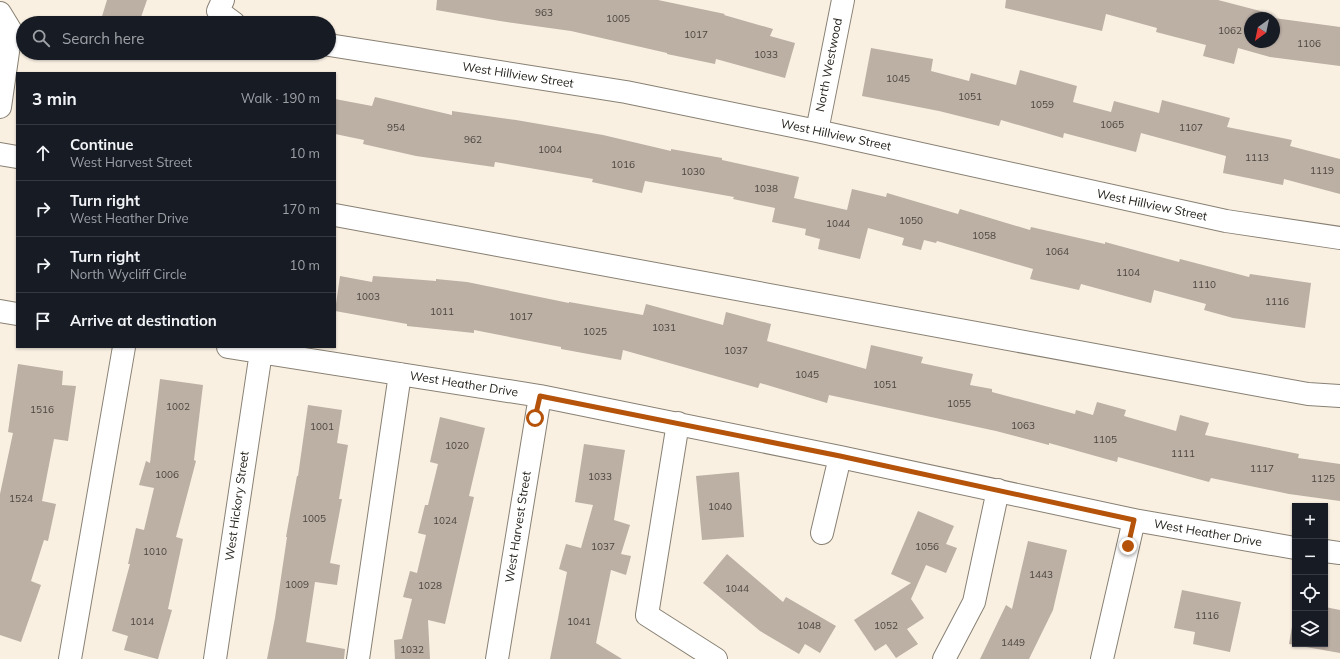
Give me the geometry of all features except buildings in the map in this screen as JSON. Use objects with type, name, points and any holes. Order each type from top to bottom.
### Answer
[{"type":"street","name":"North Westwood","points":[[817,131],[842,0]]},
{"type":"street","points":[[0,107],[5,22]]},
{"type":"street","name":"West Hillview Street","points":[[336,46],[626,92],[817,131],[1226,221],[1340,238]]},
{"type":"street","points":[[0,154],[16,157]]},
{"type":"street","points":[[336,215],[1308,394],[1340,396]]},
{"type":"street","points":[[0,311],[16,314]]},
{"type":"street","points":[[70,659],[124,348]]},
{"type":"street","name":"West Heather Drive","points":[[235,348],[540,396],[840,456],[1134,520],[1292,547]]},
{"type":"street","name":"West Hickory Street","points":[[215,659],[261,352]]},
{"type":"street","points":[[358,659],[400,374]]},
{"type":"street","name":"West Harvest Street","points":[[497,659],[540,396]]},
{"type":"street","points":[[678,423],[647,615],[716,659]]},
{"type":"street","points":[[822,533],[840,456]]},
{"type":"street","points":[[944,659],[974,602],[998,490]]},
{"type":"street","points":[[1102,659],[1134,520]]},
{"type":"street","points":[[1328,552],[1340,553]]},
{"type":"route","points":[[535,418],[540,396],[840,456],[1134,520],[1128,546]]}]
